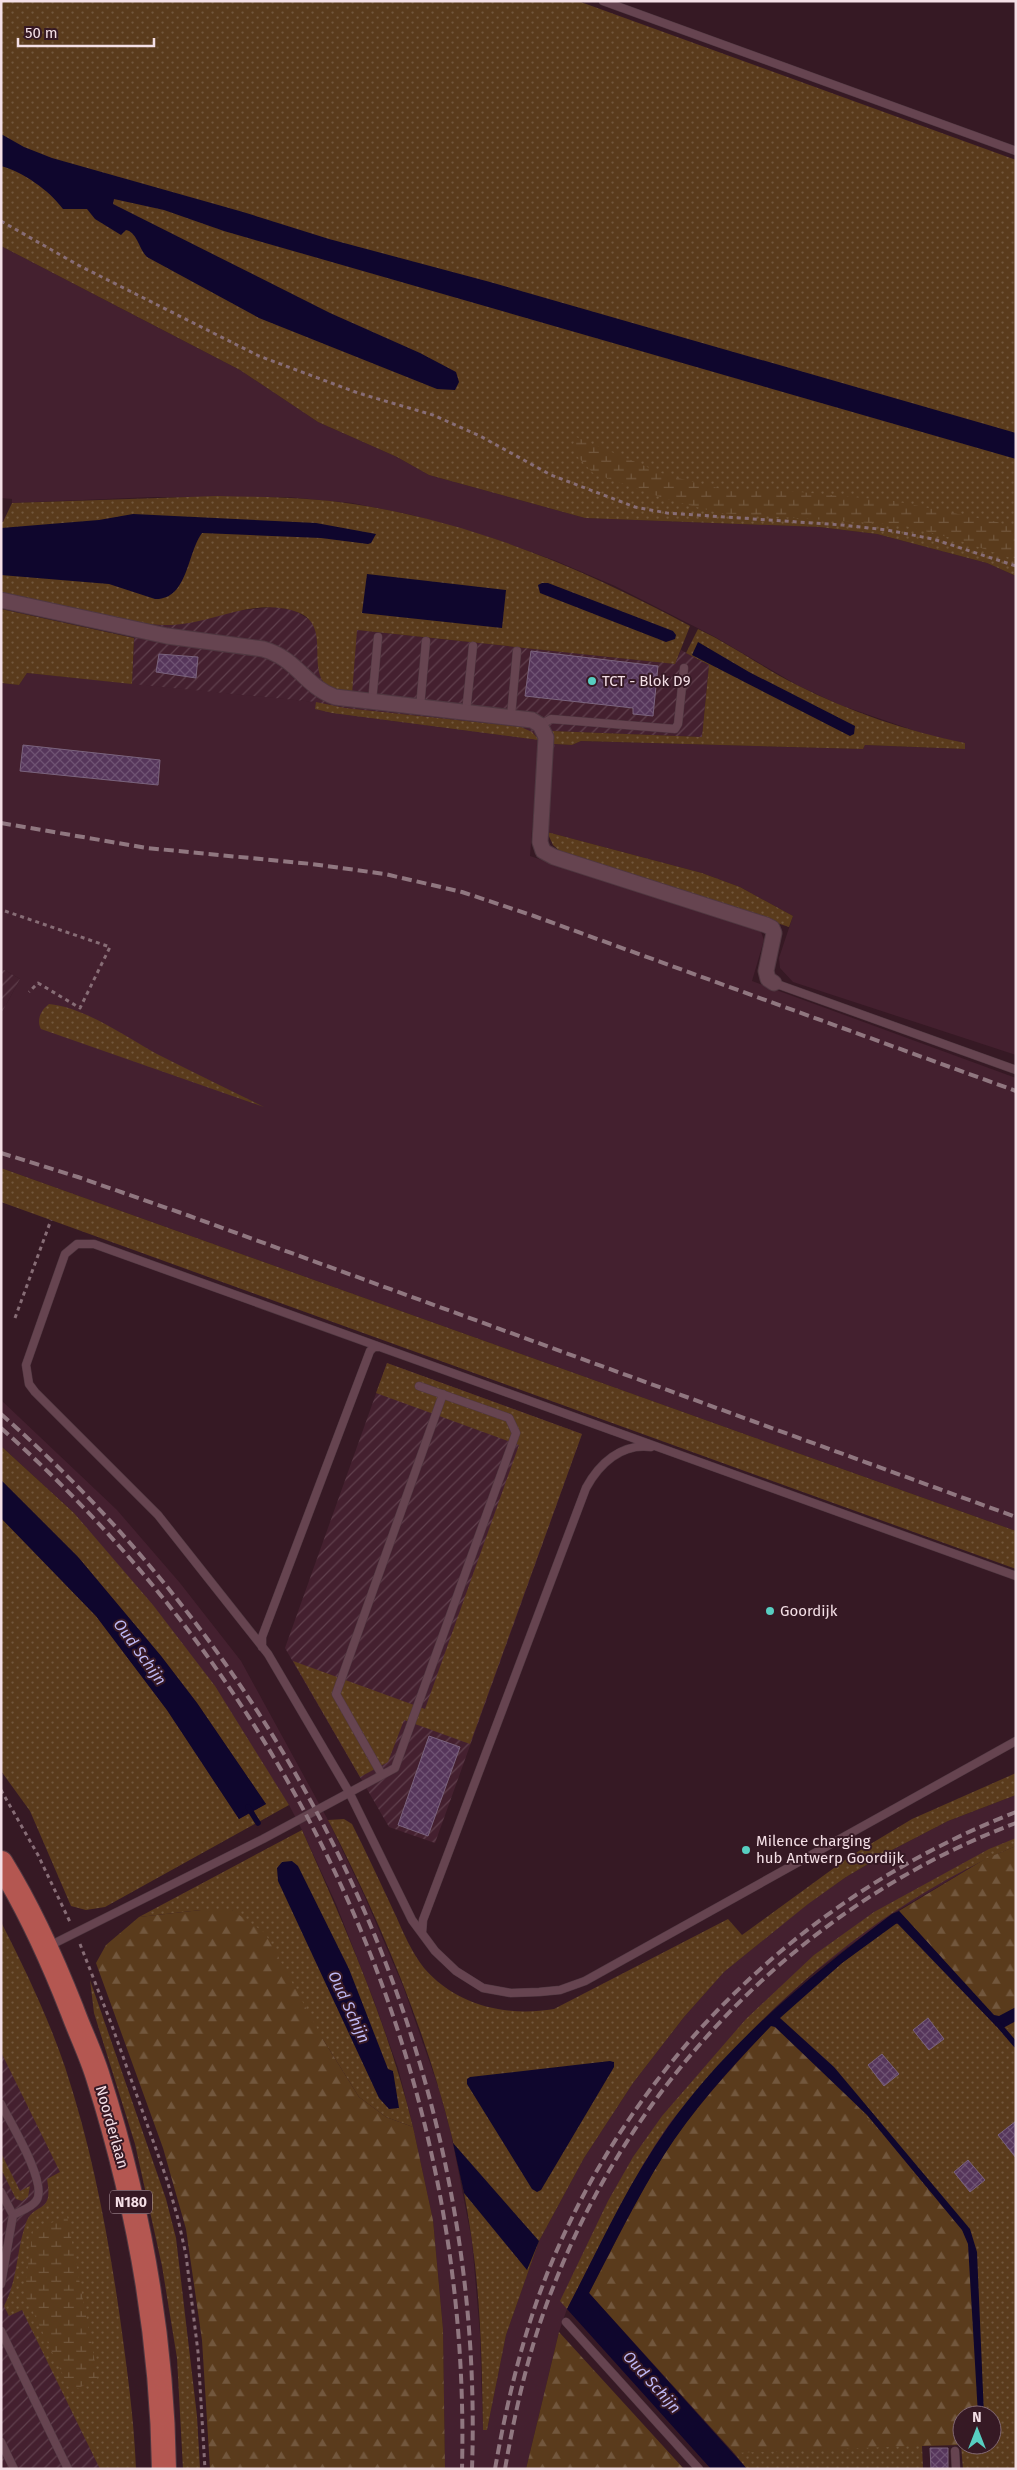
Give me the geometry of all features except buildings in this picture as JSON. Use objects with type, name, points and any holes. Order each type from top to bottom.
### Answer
[{"type":"main road","name":"Noorderlaan","points":[[1,1863],[47,1947],[98,2076],[124,2167],[146,2274],[158,2368],[164,2469]]},
{"type":"street","points":[[1,600],[167,636],[275,652],[288,660],[324,693],[345,699],[511,716],[532,720],[540,725],[545,732],[546,744],[540,842],[543,851],[554,857],[772,928],[774,933],[766,971],[768,979],[774,982]]},
{"type":"lane","points":[[603,1],[1016,151]]},
{"type":"lane","points":[[372,702],[378,636]]},
{"type":"lane","points":[[420,707],[426,641]]},
{"type":"lane","points":[[466,712],[473,646]]},
{"type":"lane","points":[[511,716],[517,651]]},
{"type":"lane","points":[[540,725],[551,719],[675,729],[678,724],[684,668]]},
{"type":"lane","points":[[774,982],[1016,1070]]},
{"type":"lane","points":[[1016,1576],[86,1242],[70,1248],[61,1262],[26,1365],[29,1384],[158,1515],[262,1647],[349,1792],[412,1920],[435,1951],[456,1971],[483,1988],[511,1993],[560,1990],[585,1981],[1016,1741]]},
{"type":"lane","points":[[262,1647],[262,1637],[369,1353],[374,1347],[380,1347]]},
{"type":"lane","points":[[47,1947],[263,1839],[395,1768],[516,1433],[509,1418],[419,1386]]},
{"type":"lane","points":[[382,1775],[336,1694],[443,1394]]},
{"type":"lane","points":[[422,1933],[423,1920],[586,1488],[595,1471],[609,1458],[627,1449],[646,1446],[665,1450]]},
{"type":"lane","points":[[1,2104],[38,2178],[40,2191],[38,2200],[32,2206],[13,2215]]},
{"type":"lane","points":[[1,2192],[13,2215],[1,2284]]},
{"type":"lane","points":[[566,2322],[699,2469]]},
{"type":"lane","points":[[1,2331],[68,2469]]},
{"type":"lane","points":[[1,2442],[14,2469]]},
{"type":"lane","points":[[955,2455],[956,2469]]},
{"type":"path","points":[[1,221],[78,265],[260,356],[350,390],[432,415],[480,436],[551,475],[635,507],[667,514],[842,525],[887,530],[933,539],[1016,566]]},
{"type":"path","points":[[5,911],[110,947],[80,1008],[38,983],[29,992]]},
{"type":"path","points":[[15,1318],[51,1220]]},
{"type":"shaded area","points":[[1,246],[240,370],[318,422],[397,457],[429,475],[585,518],[819,527],[877,534],[987,563],[1016,576],[1016,1055],[793,982],[780,968],[779,958],[793,916],[740,887],[702,873],[547,832],[554,744],[572,745],[581,741],[863,749],[865,745],[965,749],[965,743],[930,736],[840,705],[797,685],[715,637],[615,586],[556,561],[495,539],[412,515],[352,503],[287,497],[154,497],[12,503],[12,499],[1,498]]},
{"type":"shaded area","points":[[273,607],[294,610],[310,620],[357,630],[675,664],[681,650],[709,665],[702,737],[552,731],[555,749],[540,748],[539,740],[332,713],[315,709],[315,702],[132,684],[135,622]]},
{"type":"shaded area","points":[[27,673],[316,702],[315,709],[332,713],[539,740],[530,856],[761,932],[764,940],[752,981],[1016,1078],[1016,1531],[1,1168],[1,1014],[20,979],[1,968],[1,683],[19,685]]},
{"type":"shaded area","points":[[1,968],[20,979],[1,1014]]},
{"type":"shaded area","points":[[387,1363],[582,1434],[435,1843],[389,1827],[285,1648]]},
{"type":"shaded area","points":[[1,1400],[117,1510],[180,1583],[241,1661],[328,1820],[364,1895],[403,1986],[439,2089],[451,2133],[472,2241],[480,2334],[483,2430],[487,2430],[506,2335],[539,2241],[584,2158],[633,2083],[684,2017],[724,1972],[807,1904],[846,1877],[892,1850],[948,1821],[1016,1795],[1016,1846],[985,1859],[892,1914],[812,1974],[753,2028],[668,2127],[628,2191],[567,2309],[559,2332],[526,2469],[445,2469],[443,2329],[433,2220],[413,2127],[398,2068],[374,2001],[336,1904],[302,1830],[289,1805],[74,1513],[1,1446]]},
{"type":"shaded area","points":[[1,1969],[41,2064],[116,2469],[1,2469]]},
{"type":"green space","points":[[1,1],[578,1],[1016,160],[1016,576],[987,563],[877,534],[819,527],[585,518],[429,475],[397,457],[318,422],[240,370],[1,246]]},
{"type":"green space","points":[[576,437],[666,475],[725,490],[768,489],[894,501],[997,522],[1016,528],[1016,560],[955,539],[902,525],[719,513],[666,499],[593,473],[576,455],[572,447]]},
{"type":"green space","points":[[217,496],[319,500],[353,504],[398,512],[442,523],[485,535],[569,567],[610,585],[690,626],[675,664],[357,630],[352,694],[327,686],[321,677],[318,667],[316,633],[312,624],[304,616],[291,610],[261,607],[187,623],[162,625],[125,620],[1,592],[1,522],[3,522],[12,503]]},
{"type":"green space","points":[[1,609],[134,638],[132,684],[27,673],[19,685],[1,683]]},
{"type":"green space","points":[[698,629],[784,678],[837,704],[879,720],[965,743],[965,749],[865,745],[863,749],[581,741],[572,745],[554,744],[552,731],[702,737],[709,665],[686,653]]},
{"type":"green space","points":[[316,702],[345,708],[521,727],[532,732],[539,740],[332,713],[315,709]]},
{"type":"green space","points":[[547,832],[702,873],[740,887],[793,916],[789,927],[561,852],[553,845]]},
{"type":"green space","points":[[49,1004],[62,1006],[90,1017],[157,1054],[264,1107],[41,1029],[40,1015]]},
{"type":"green space","points":[[1,1168],[1016,1531],[1016,1569],[1,1202]]},
{"type":"green space","points":[[387,1363],[582,1434],[470,1744],[404,1720],[388,1762],[360,1777],[293,1661],[425,1709],[519,1445],[376,1393]]},
{"type":"green space","points":[[1,1446],[74,1513],[153,1605],[215,1686],[289,1805],[105,1907],[86,1910],[71,1906],[30,1811],[1,1771],[1,1518],[96,1616],[167,1710],[239,1819],[266,1804],[197,1703],[161,1656],[78,1557],[1,1480]]},
{"type":"green space","points":[[1016,1773],[1016,1795],[948,1821],[892,1850],[846,1877],[808,1904],[724,1972],[684,2017],[633,2083],[584,2158],[539,2241],[506,2335],[487,2430],[483,2430],[481,2336],[475,2265],[463,2186],[451,2132],[436,2078],[398,1972],[353,1870],[328,1820],[344,1819],[352,1824],[412,1949],[424,1968],[437,1981],[467,2000],[484,2006],[501,2010],[536,2011],[554,2009],[728,1919],[742,1935],[849,1857],[912,1819]]},
{"type":"green space","points":[[302,1830],[349,1939],[378,2013],[403,2089],[413,2127],[386,2117],[359,2097],[324,2041],[232,1910],[201,1910],[139,1917]]},
{"type":"green space","points":[[1016,1838],[1016,1846],[971,1867],[927,1891],[885,1918],[844,1948],[768,2014],[733,2050],[667,2127],[639,2171],[567,2309],[560,2301],[608,2201],[633,2157],[662,2116],[746,2019],[814,1955],[874,1912],[989,1849]]},
{"type":"green space","points":[[1016,1846],[1016,2031],[1005,2027],[899,1911],[985,1859]]},
{"type":"green space","points":[[1016,1861],[1016,2469],[963,2469],[962,2455],[1002,2455],[1002,2405],[952,2405],[952,2445],[922,2446],[923,2469],[747,2469],[734,2453],[632,2210],[781,2015],[842,1963],[894,1924],[900,1924],[996,2026],[1002,2027],[906,1917]]},
{"type":"green space","points":[[201,1910],[232,1910],[265,1933],[324,2041],[359,2097],[386,2117],[413,2127],[433,2220],[443,2329],[445,2469],[210,2469],[202,2340],[186,2229],[163,2148],[96,1963],[106,1945],[139,1917]]},
{"type":"green space","points":[[1,1922],[36,1993],[58,2048],[75,2098],[91,2160],[110,2255],[120,2318],[132,2412],[136,2469],[100,2469],[22,2310],[9,2316],[4,2306],[12,2286],[26,2223],[29,2216],[46,2203],[48,2198],[47,2179],[60,2172],[1,2052]]},
{"type":"green space","points":[[90,1980],[166,2199],[176,2238],[197,2416],[200,2469],[183,2469],[177,2358],[162,2266],[135,2144],[94,2013]]},
{"type":"green space","points":[[775,2021],[826,2069],[962,2230],[968,2244],[977,2405],[952,2405],[952,2444],[734,2453],[589,2293],[663,2156],[716,2086]]},
{"type":"green space","points":[[1,2153],[20,2191],[30,2186],[28,2197],[22,2201],[16,2199],[1,2169]]},
{"type":"green space","points":[[67,2216],[98,2378],[71,2392],[24,2293],[33,2231]]},
{"type":"green space","points":[[559,2332],[684,2469],[526,2469]]},
{"type":"water","points":[[1,134],[24,147],[52,158],[243,212],[329,239],[490,282],[1016,433],[1016,459],[224,231],[164,210],[114,199],[113,204],[330,313],[420,353],[456,372],[459,382],[455,390],[437,389],[259,318],[147,257],[130,231],[126,230],[121,235],[95,219],[87,209],[63,209],[35,183],[1,166]]},
{"type":"water","points":[[133,514],[316,523],[376,534],[371,543],[368,544],[321,538],[202,533],[180,584],[174,592],[166,597],[155,599],[109,584],[1,575],[1,528],[99,520]]},
{"type":"water","points":[[367,574],[506,590],[502,628],[362,613]]},
{"type":"water","points":[[548,583],[673,631],[676,635],[675,639],[666,642],[540,593],[538,585]]},
{"type":"water","points":[[698,642],[749,672],[855,726],[854,734],[850,736],[692,655]]},
{"type":"water","points":[[1,1480],[78,1557],[161,1656],[197,1703],[266,1804],[239,1819],[167,1710],[96,1616],[1,1518]]},
{"type":"water","points":[[292,1861],[298,1866],[349,1969],[388,2069],[393,2071],[399,2108],[389,2109],[379,2098],[278,1881],[277,1868],[282,1862]]},
{"type":"water","points":[[899,1911],[994,2015],[999,2016],[1016,2007],[1016,2021],[1003,2028],[996,2026],[897,1923],[842,1963],[780,2018],[834,2067],[970,2229],[977,2252],[984,2405],[977,2405],[968,2244],[962,2230],[867,2115],[775,2027],[771,2026],[714,2088],[664,2155],[625,2223],[589,2293],[747,2469],[711,2469],[567,2309],[614,2216],[640,2170],[653,2148],[692,2096],[717,2066],[772,2012],[801,1986],[892,1914]]},
{"type":"water","points":[[614,2062],[614,2067],[541,2190],[537,2192],[532,2189],[467,2084],[467,2079],[470,2077]]},
{"type":"water","points":[[453,2143],[539,2241],[527,2270],[464,2193]]},
{"type":"waterway","name":"Oud Schijn","points":[[248,1807],[258,1823]]},
{"type":"waterway","points":[[998,2024],[1016,2045]]},
{"type":"railway","points":[[1,823],[147,848],[312,864],[385,874],[462,892],[534,916],[1016,1091]]},
{"type":"railway","points":[[1,1153],[78,1177],[187,1215],[1016,1517]]},
{"type":"railway","points":[[1,1414],[108,1519],[204,1634],[286,1757],[355,1889],[408,2027],[447,2171],[468,2318],[472,2469]]},
{"type":"railway","points":[[1,1428],[106,1532],[200,1646],[280,1768],[347,1898],[399,2033],[436,2175],[457,2320],[462,2469]]},
{"type":"railway","points":[[495,2469],[505,2418],[524,2342],[549,2269],[585,2192],[628,2121],[678,2054],[735,1993],[798,1937],[866,1888],[939,1847],[1016,1812]]},
{"type":"railway","points":[[505,2469],[525,2376],[545,2307],[554,2285],[588,2208],[631,2136],[680,2068],[736,2005],[798,1949],[866,1899],[939,1857],[1016,1823]]},
{"type":"place","name":"TCT - Blok D9","points":[[592,681]]},
{"type":"place","name":"Goordijk","points":[[770,1611]]},
{"type":"place","name":"Milence charging hub Antwerp Goordijk","points":[[746,1850]]}]
